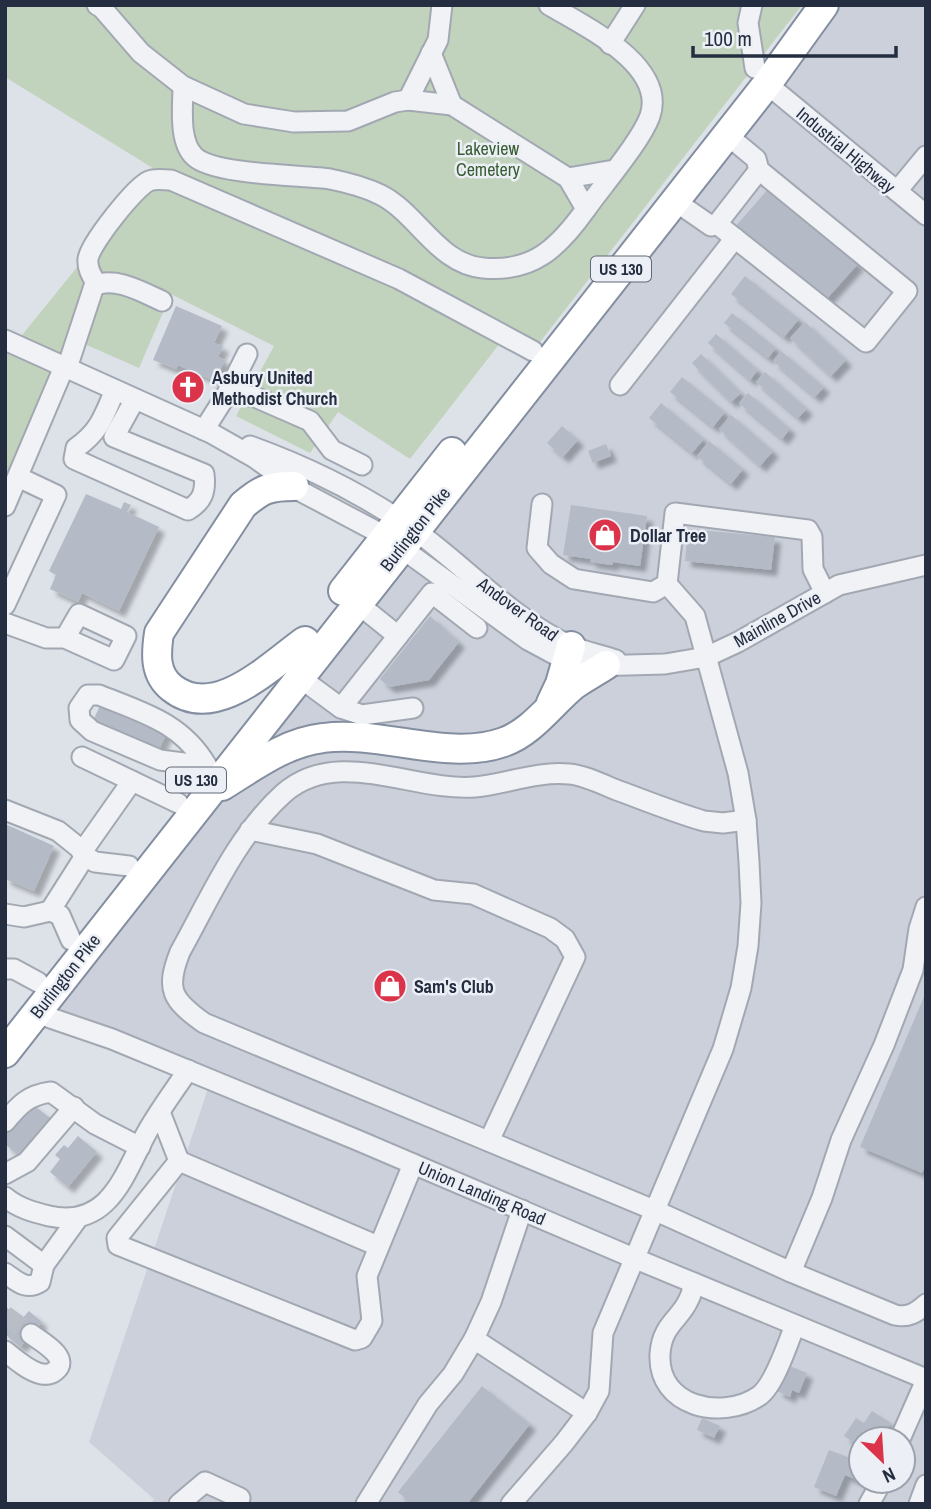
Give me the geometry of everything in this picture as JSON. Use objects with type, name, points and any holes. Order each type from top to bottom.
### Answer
[{"type":"highway","name":"Burlington Pike","points":[[5,1024],[305,641],[400,533],[675,201],[726,135],[802,5]]},
{"type":"highway","name":"Burlington Pike","points":[[5,1053],[357,603],[400,533],[534,351],[761,76],[824,5]]},
{"type":"highway","points":[[294,486],[275,486],[261,490],[243,505],[159,633],[156,657],[163,681],[178,693],[194,699],[219,698],[240,688],[305,641]]},
{"type":"highway","points":[[546,712],[560,684],[569,653]]},
{"type":"highway","points":[[208,794],[277,753],[320,738],[343,736],[457,748],[481,748],[506,742],[546,712],[575,685],[617,665]]},
{"type":"street","points":[[408,100],[438,40],[442,5]]},
{"type":"street","points":[[183,86],[185,139],[195,157],[217,167],[334,180],[382,196],[449,256],[481,268],[520,267],[547,254],[574,226],[651,114],[651,85],[636,64],[550,5]]},
{"type":"street","points":[[610,44],[635,5]]},
{"type":"street","points":[[752,5],[748,23],[761,76]]},
{"type":"street","points":[[100,6],[141,53],[183,86],[244,114],[294,122],[348,121],[395,102],[408,100],[452,105],[568,178],[586,209]]},
{"type":"street","points":[[431,53],[452,105]]},
{"type":"street","name":"Industrial Highway","points":[[761,76],[926,215]]},
{"type":"street","points":[[717,224],[866,342],[907,290],[760,170],[756,159],[726,135]]},
{"type":"street","points":[[897,191],[926,156]]},
{"type":"street","points":[[568,178],[614,170]]},
{"type":"street","points":[[675,201],[711,226],[717,224],[760,170]]},
{"type":"street","points":[[97,285],[89,271],[91,249],[146,181],[171,180],[400,279],[534,351]]},
{"type":"street","points":[[620,385],[735,238]]},
{"type":"street","points":[[5,506],[66,367],[94,286],[104,282],[133,288],[162,301]]},
{"type":"street","name":"Andover Road","points":[[5,340],[208,431],[286,459],[327,478],[400,533],[528,640],[569,653],[592,666],[617,665]]},
{"type":"street","points":[[208,431],[247,354]]},
{"type":"street","points":[[115,390],[101,424],[93,436],[76,448],[74,459],[188,510],[199,503],[206,487],[204,474],[114,438],[135,398]]},
{"type":"street","points":[[228,392],[255,397],[310,421],[332,450],[362,465]]},
{"type":"street","name":"Andover Road","points":[[208,431],[294,486],[400,533]]},
{"type":"street","points":[[5,605],[56,495],[18,477]]},
{"type":"street","points":[[542,504],[537,548],[551,564],[574,579],[653,592],[667,584]]},
{"type":"street","points":[[511,1504],[587,1413],[599,1391],[603,1333],[723,1049],[741,988],[748,946],[751,904],[746,820],[730,734],[695,615],[667,584],[675,513],[808,530],[812,537],[813,569],[825,593]]},
{"type":"street","name":"Mainline Drive","points":[[617,665],[665,664],[706,657],[839,585],[926,565]]},
{"type":"street","points":[[341,708],[432,593],[477,628]]},
{"type":"street","points":[[357,603],[398,636]]},
{"type":"street","points":[[5,623],[46,638],[65,638]]},
{"type":"street","points":[[299,677],[341,708],[362,715],[413,708]]},
{"type":"street","points":[[88,695],[99,695],[172,727],[185,736],[207,766],[160,760],[92,731],[80,720],[79,708],[88,695]]},
{"type":"street","points":[[82,757],[178,803]]},
{"type":"street","points":[[746,820],[723,823],[704,821],[570,774],[532,775],[472,787],[345,772],[327,773],[285,792],[250,830],[180,952],[172,974],[173,989],[182,1007],[204,1023],[654,1210],[791,1272],[895,1315],[904,1317],[915,1313],[926,1304]]},
{"type":"street","points":[[50,911],[83,854],[132,781]]},
{"type":"street","points":[[5,810],[58,831],[95,862],[129,866]]},
{"type":"street","points":[[250,830],[317,844],[434,890],[473,894],[550,928],[565,939],[575,957],[489,1141]]},
{"type":"street","points":[[791,1272],[822,1198],[841,1140],[884,1045],[913,970],[919,929],[926,907]]},
{"type":"street","points":[[5,914],[24,917],[50,911],[60,915],[71,940]]},
{"type":"street","points":[[5,969],[14,969],[38,982]]},
{"type":"street","name":"Union Landing Road","points":[[36,1013],[112,1039],[188,1070],[926,1380]]},
{"type":"street","points":[[5,1197],[13,1204],[34,1213],[58,1218],[78,1218],[99,1210],[122,1183],[160,1112],[188,1070]]},
{"type":"street","points":[[5,1122],[22,1102],[36,1094],[51,1093],[95,1124],[140,1147]]},
{"type":"street","points":[[5,1174],[27,1163],[74,1107]]},
{"type":"street","points":[[160,1112],[179,1161],[378,1247]]},
{"type":"street","points":[[179,1161],[117,1238],[118,1245],[355,1340],[362,1338],[372,1321],[367,1276],[412,1164]]},
{"type":"street","points":[[366,1504],[428,1404],[453,1374],[474,1339],[491,1303],[522,1210]]},
{"type":"street","points":[[5,1273],[24,1286],[35,1286],[40,1282],[44,1265],[78,1218]]},
{"type":"street","points":[[5,1236],[44,1265]]},
{"type":"street","points":[[694,1283],[689,1299],[670,1322],[660,1353],[661,1370],[668,1385],[678,1398],[693,1406],[726,1408],[761,1395],[772,1379],[795,1325]]},
{"type":"street","points":[[5,1350],[35,1372],[53,1373],[58,1369],[58,1356],[31,1334]]},
{"type":"street","points":[[474,1339],[587,1413]]},
{"type":"street","points":[[906,1425],[926,1380]]},
{"type":"street","points":[[180,1504],[205,1482],[240,1498],[238,1504]]},
{"type":"street","points":[[919,1504],[926,1485]]},
{"type":"shaded area","points":[[824,5],[926,5],[926,1504],[151,1504],[154,1499],[89,1442],[211,1080],[36,1013]]},
{"type":"green space","name":"Lakeview Cemetery","points":[[5,5],[802,5],[533,351],[504,338],[410,459],[338,412],[310,453],[236,416],[274,346],[171,294],[139,368],[80,342],[5,490],[5,356],[156,170],[5,77]]},
{"type":"building","points":[[770,187],[858,264],[823,303],[735,227]]},
{"type":"building","points":[[745,276],[799,319],[784,337],[731,294]]},
{"type":"building","points":[[176,306],[222,326],[214,343],[223,346],[218,357],[225,360],[215,381],[178,365],[176,369],[153,360]]},
{"type":"building","points":[[732,313],[776,348],[768,358],[724,323]]},
{"type":"building","points":[[805,322],[846,360],[831,376],[790,338]]},
{"type":"building","points":[[716,334],[758,370],[750,380],[708,343]]},
{"type":"building","points":[[781,351],[824,387],[815,397],[773,361]]},
{"type":"building","points":[[701,354],[741,393],[731,402],[692,363]]},
{"type":"building","points":[[765,372],[807,409],[798,418],[756,382]]},
{"type":"building","points":[[682,377],[725,412],[713,427],[670,392]]},
{"type":"building","points":[[748,393],[790,429],[782,439],[739,403]]},
{"type":"building","points":[[661,403],[704,439],[692,453],[649,418]]},
{"type":"building","points":[[731,415],[773,451],[760,466],[719,429]]},
{"type":"building","points":[[562,426],[578,440],[563,457],[547,443]]},
{"type":"building","points":[[709,441],[743,469],[731,484],[697,456]]},
{"type":"building","points":[[606,444],[611,456],[593,463],[588,451]]},
{"type":"building","points":[[86,494],[121,509],[124,502],[131,505],[127,512],[159,527],[119,611],[82,593],[78,602],[50,589],[56,575],[49,571]]},
{"type":"building","name":"Dollar Tree","points":[[571,505],[647,516],[640,566],[590,562],[591,559],[563,555]]},
{"type":"building","points":[[688,529],[775,537],[771,570],[685,561]]},
{"type":"building","points":[[430,616],[459,642],[429,680],[389,687],[380,679]]},
{"type":"building","points":[[104,697],[169,728],[156,756],[91,725]]},
{"type":"building","points":[[5,824],[54,846],[34,891],[5,879]]},
{"type":"building","points":[[926,992],[926,1164],[922,1173],[860,1147]]},
{"type":"building","points":[[29,1102],[53,1120],[22,1158],[5,1144],[5,1131]]},
{"type":"building","points":[[78,1136],[97,1152],[68,1187],[50,1172],[60,1159],[55,1155],[64,1145],[68,1148]]},
{"type":"building","points":[[5,1306],[21,1320],[29,1311],[42,1322],[20,1347],[5,1334]]},
{"type":"building","points":[[787,1365],[807,1373],[799,1393],[792,1390],[790,1397],[777,1391]]},
{"type":"building","points":[[482,1386],[530,1424],[467,1504],[412,1504],[398,1492]]},
{"type":"building","points":[[872,1411],[891,1423],[851,1425],[856,1418],[864,1423]]},
{"type":"building","points":[[702,1418],[720,1426],[714,1438],[697,1430]]},
{"type":"building","points":[[829,1450],[847,1457],[847,1476],[845,1475],[836,1496],[814,1487]]},
{"type":"tunnel","points":[[5,1315],[31,1334]]},
{"type":"place","name":"Asbury United Methodist Church","points":[[188,387]]},
{"type":"place","name":"Dollar Tree","points":[[605,535]]},
{"type":"place","name":"Sam's Club","points":[[390,986]]}]
